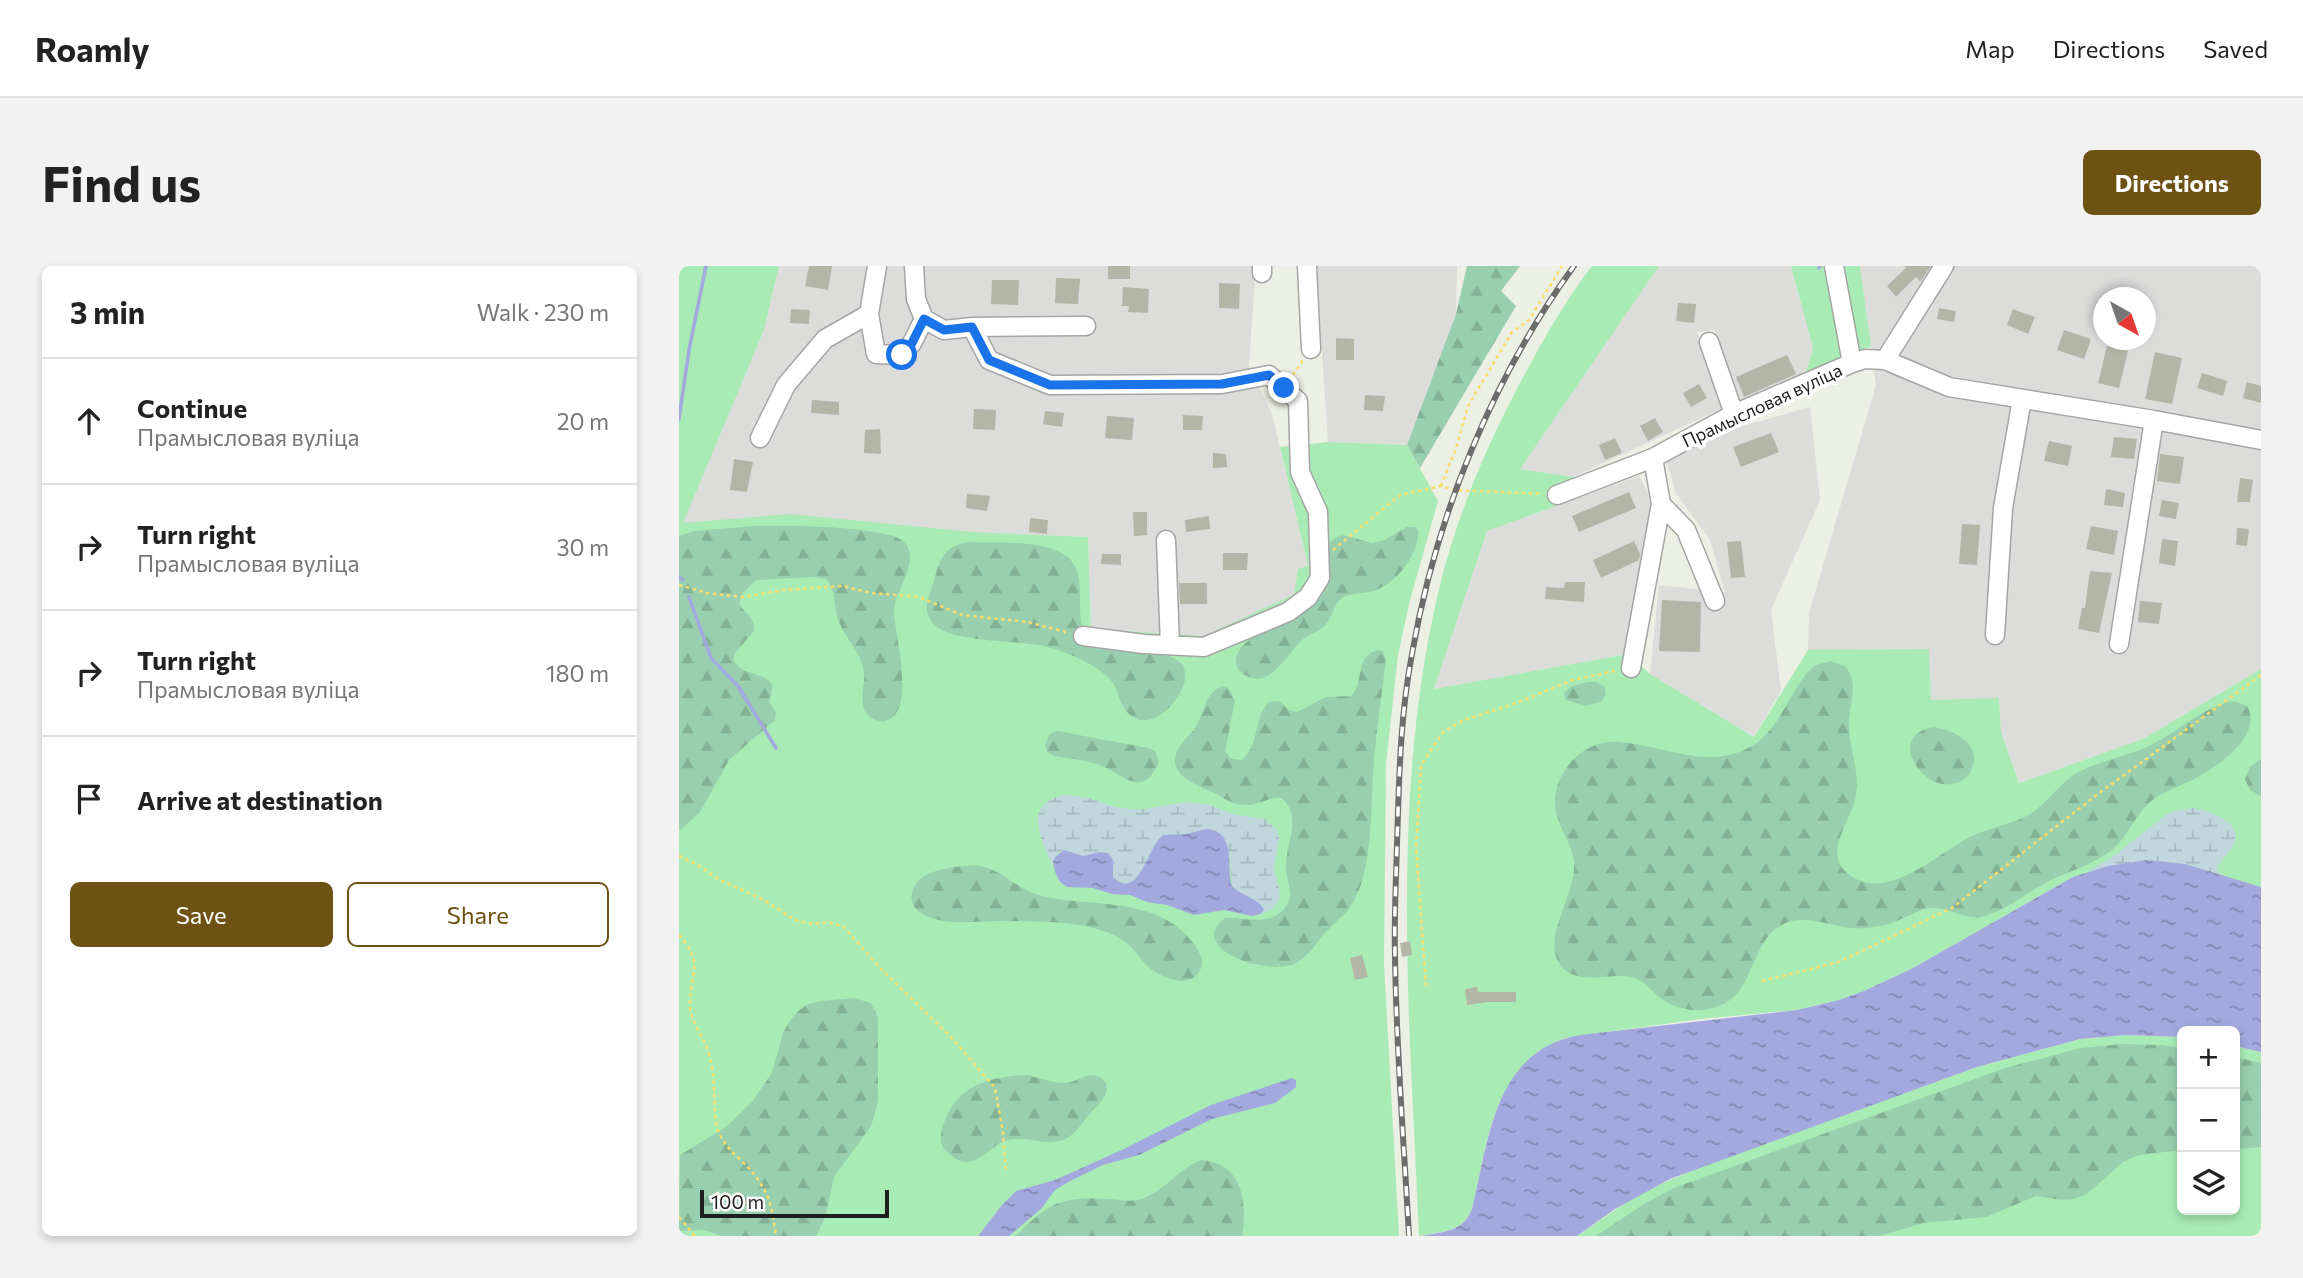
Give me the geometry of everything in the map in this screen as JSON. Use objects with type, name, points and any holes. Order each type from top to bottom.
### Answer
[{"type":"street","points":[[877,266],[869,314],[876,354],[902,355],[912,343],[924,319]]},
{"type":"street","points":[[914,266],[916,299],[924,319],[944,330],[972,327],[1086,326]]},
{"type":"street","points":[[1307,266],[1311,349]]},
{"type":"street","points":[[1834,266],[1852,363]]},
{"type":"street","points":[[1885,360],[1945,267]]},
{"type":"street","points":[[760,438],[786,385],[825,339],[869,314]]},
{"type":"street","points":[[972,327],[989,360],[1050,385],[1222,384],[1269,375],[1298,401],[1300,472],[1318,512],[1320,578],[1308,597],[1288,612],[1204,647],[1110,641],[1083,636]]},
{"type":"street","points":[[1709,342],[1734,414]]},
{"type":"street","name":"Прамысловая вуліца","points":[[1557,495],[1653,458],[1734,414],[1865,359],[1885,360],[1949,387],[2261,440]]},
{"type":"street","points":[[1995,635],[2003,508],[2022,399]]},
{"type":"street","points":[[2119,644],[2154,420]]},
{"type":"street","points":[[1630,668],[1661,504],[1653,458]]},
{"type":"street","points":[[1661,504],[1686,530],[1715,601]]},
{"type":"street","points":[[1166,540],[1170,645]]},
{"type":"path","points":[[679,271],[680,266]]},
{"type":"path","points":[[1441,486],[1456,449],[1468,406],[1512,332],[1529,320],[1562,266]]},
{"type":"path","points":[[1284,388],[1311,349]]},
{"type":"path","points":[[1319,561],[1401,495],[1441,486],[1455,490],[1557,495]]},
{"type":"path","points":[[679,585],[707,593],[743,597],[783,590],[843,586],[871,593],[919,597],[962,615],[1028,622],[1083,636]]},
{"type":"path","points":[[1426,986],[1416,847],[1421,765],[1443,732],[1464,720],[1511,705],[1573,680],[1630,668]]},
{"type":"path","points":[[1762,981],[1839,962],[1952,908],[2094,797],[2261,675]]},
{"type":"path","points":[[679,856],[718,879],[764,900],[795,920],[812,925],[828,922],[844,927],[880,968],[950,1036],[995,1088],[1003,1132],[1006,1173]]},
{"type":"path","points":[[679,935],[691,949],[695,959],[689,1006],[709,1053],[716,1087],[716,1122],[720,1140],[755,1175],[772,1203],[776,1236]]},
{"type":"path","points":[[679,1217],[695,1236]]},
{"type":"shaded area","points":[[779,266],[1256,266],[1249,366],[1272,414],[1308,566],[1298,569],[1294,594],[1204,636],[1091,629],[1088,537],[682,523],[764,330]]},
{"type":"shaded area","points":[[1316,266],[1457,266],[1456,314],[1407,445],[1328,442]]},
{"type":"shaded area","points":[[1659,266],[1791,266],[1813,348],[1805,376],[1741,403],[1714,330],[1697,332],[1721,409],[1573,477],[1520,469]]},
{"type":"shaded area","points":[[1860,266],[2261,266],[2261,669],[2143,739],[2019,783],[2001,732],[1999,699],[1931,700],[1808,650],[1809,613],[1876,385]]},
{"type":"shaded area","points":[[1810,407],[1820,500],[1771,610],[1781,690],[1754,737],[1650,674],[1659,585],[1725,592],[1710,540],[1675,492],[1666,458],[1740,427]]},
{"type":"shaded area","points":[[1639,476],[1655,507],[1628,654],[1434,689],[1487,531]]},
{"type":"green space","points":[[679,266],[779,266],[764,330],[683,523],[790,514],[972,532],[1088,537],[1091,629],[1204,636],[1294,594],[1298,569],[1308,566],[1280,447],[1328,442],[1407,445],[1438,501],[1409,604],[1398,655],[1386,764],[1384,964],[1399,1236],[679,1236]]},
{"type":"green space","points":[[1467,266],[1520,266],[1501,291],[1516,306],[1420,468],[1407,445],[1456,314]]},
{"type":"green space","points":[[1592,266],[1659,266],[1520,469],[1573,477],[1581,497],[1487,531],[1434,689],[1628,654],[1650,674],[1754,737],[1808,650],[1929,649],[1931,700],[1999,698],[2001,732],[2019,783],[2143,739],[2261,669],[2261,887],[2224,877],[2073,877],[1913,968],[1839,1000],[1797,1010],[1700,1019],[1565,1038],[1540,1052],[1521,1069],[1507,1088],[1489,1133],[1468,1217],[1451,1230],[1419,1236],[1407,911],[1408,830],[1423,669],[1446,563],[1483,461],[1543,340]]},
{"type":"green space","points":[[1791,266],[1860,266],[1871,347],[1845,354],[1805,376],[1813,348]]},
{"type":"green space","points":[[755,526],[856,529],[893,536],[903,541],[910,557],[909,566],[894,611],[902,671],[900,704],[895,715],[885,721],[873,719],[863,707],[862,664],[840,624],[832,589],[826,579],[813,577],[757,580],[740,598],[740,604],[750,617],[754,631],[733,659],[741,669],[764,678],[773,686],[769,702],[776,712],[775,720],[729,760],[700,812],[679,831],[679,536],[694,531]]},
{"type":"green space","points":[[1407,527],[1415,527],[1418,530],[1415,549],[1405,567],[1390,582],[1373,591],[1342,598],[1325,625],[1303,639],[1270,674],[1254,679],[1239,670],[1236,658],[1239,651],[1285,617],[1325,561],[1331,541],[1341,535],[1373,543]]},
{"type":"green space","points":[[968,542],[1042,546],[1067,557],[1077,571],[1081,623],[1087,634],[1110,645],[1162,654],[1183,665],[1184,682],[1172,705],[1154,718],[1134,718],[1124,708],[1109,678],[1078,658],[1039,645],[959,636],[936,626],[927,609],[939,565],[950,549]]},
{"type":"green space","points":[[1379,650],[1386,659],[1374,760],[1370,838],[1357,896],[1348,910],[1306,956],[1296,963],[1269,966],[1236,958],[1223,950],[1215,940],[1215,930],[1225,918],[1262,920],[1276,916],[1287,905],[1290,889],[1286,865],[1292,830],[1291,812],[1281,798],[1240,805],[1186,779],[1176,767],[1177,752],[1198,724],[1211,694],[1222,686],[1228,688],[1235,700],[1225,752],[1232,759],[1242,760],[1252,747],[1261,715],[1269,702],[1279,701],[1289,710],[1297,712],[1326,697],[1351,696],[1358,684],[1366,657]]},
{"type":"green space","points":[[1830,661],[1845,666],[1851,676],[1853,686],[1849,727],[1857,790],[1837,854],[1844,870],[1859,880],[1876,883],[1893,881],[1910,874],[1972,836],[2025,817],[2038,809],[2075,774],[2149,746],[2217,706],[2234,702],[2248,707],[2249,729],[2244,739],[2227,757],[2192,780],[2150,802],[2113,849],[2098,859],[2047,882],[1990,915],[1974,917],[1929,908],[1870,928],[1810,920],[1792,921],[1779,926],[1769,935],[1737,994],[1720,1006],[1703,1010],[1670,1004],[1645,983],[1631,977],[1580,977],[1563,968],[1554,948],[1555,936],[1571,886],[1574,862],[1555,805],[1560,780],[1573,759],[1583,751],[1606,742],[1635,744],[1701,757],[1734,754],[1760,740],[1775,723],[1807,673],[1814,666]]},
{"type":"green space","points":[[1588,682],[1604,686],[1606,694],[1602,701],[1586,706],[1566,700],[1564,693],[1572,686]]},
{"type":"green space","points":[[1933,727],[1964,739],[1973,751],[1972,768],[1968,776],[1961,781],[1944,784],[1932,780],[1914,762],[1910,752],[1912,741],[1919,732]]},
{"type":"green space","points":[[1057,731],[1148,748],[1155,751],[1159,762],[1146,780],[1133,782],[1096,764],[1054,756],[1047,751],[1045,744],[1050,734]]},
{"type":"green space","points":[[2261,759],[2261,796],[2250,790],[2245,779],[2250,767]]},
{"type":"green space","points":[[1066,795],[1138,810],[1187,802],[1210,805],[1232,814],[1265,819],[1277,830],[1279,838],[1274,869],[1280,893],[1278,902],[1272,909],[1257,916],[1262,905],[1240,894],[1232,886],[1230,858],[1206,829],[1187,834],[1163,835],[1137,878],[1130,883],[1122,883],[1113,877],[1111,856],[1104,852],[1083,856],[1061,851],[1055,857],[1053,866],[1040,834],[1039,814],[1043,806],[1052,799]]},
{"type":"green space","points":[[2193,808],[2223,818],[2234,829],[2236,836],[2233,847],[2217,867],[2224,877],[2185,864],[2147,860],[2088,871],[2111,858],[2166,815]]},
{"type":"green space","points":[[976,865],[986,867],[1042,896],[1123,906],[1162,918],[1179,928],[1194,944],[1201,959],[1201,968],[1192,979],[1170,979],[1151,969],[1119,938],[1095,928],[1042,922],[948,921],[928,917],[919,912],[912,901],[912,893],[921,878],[938,870]]},
{"type":"green space","points":[[854,998],[871,1003],[878,1017],[878,1100],[871,1126],[834,1177],[825,1218],[816,1236],[722,1236],[705,1230],[679,1231],[680,1155],[726,1127],[752,1102],[772,1073],[783,1033],[798,1011],[808,1004]]},
{"type":"green space","points":[[2126,1035],[2177,1037],[2177,1215],[2240,1215],[2240,1047],[2261,1052],[2261,1236],[1577,1236],[1640,1193],[1703,1166],[1977,1067],[2080,1039]]},
{"type":"green space","points":[[2122,1044],[2177,1047],[2177,1151],[2139,1155],[2123,1162],[2087,1194],[2075,1199],[2036,1196],[1986,1217],[1924,1223],[1879,1236],[1596,1236],[1674,1188],[2005,1068],[2081,1048]]},
{"type":"green space","points":[[2240,1058],[2261,1063],[2261,1147],[2240,1149]]},
{"type":"green space","points":[[1024,1075],[1061,1083],[1092,1075],[1101,1078],[1107,1088],[1099,1104],[1075,1132],[1064,1140],[1047,1142],[1012,1139],[973,1161],[965,1162],[947,1152],[942,1144],[941,1131],[959,1097],[978,1084]]},
{"type":"green space","points":[[1201,1160],[1215,1162],[1234,1176],[1244,1210],[1242,1236],[1016,1236],[1037,1216],[1055,1204],[1090,1198],[1138,1200],[1155,1192]]},
{"type":"water","points":[[1206,829],[1216,831],[1222,836],[1228,851],[1232,886],[1262,906],[1264,910],[1260,914],[1252,916],[1224,910],[1194,915],[1130,895],[1112,894],[1093,888],[1067,887],[1060,882],[1055,872],[1055,857],[1064,850],[1083,856],[1108,853],[1113,860],[1113,877],[1122,883],[1130,883],[1142,870],[1163,835],[1187,834]]},
{"type":"water","points":[[2147,860],[2185,864],[2261,887],[2261,1052],[2240,1047],[2240,1026],[2177,1026],[2177,1037],[2126,1035],[2080,1039],[1977,1067],[1670,1179],[1615,1209],[1577,1236],[1421,1236],[1451,1230],[1468,1217],[1500,1101],[1513,1078],[1529,1059],[1551,1044],[1580,1035],[1797,1010],[1839,1000],[1913,968],[2073,877],[2108,866]]},
{"type":"water","points":[[1292,1078],[1296,1080],[1296,1087],[1275,1103],[1212,1119],[1139,1155],[1103,1165],[1055,1190],[1041,1209],[1009,1236],[978,1236],[1016,1191],[1055,1180],[1211,1105]]},
{"type":"building","points":[[809,266],[832,266],[828,290],[805,286]]},
{"type":"building","points":[[1108,266],[1130,266],[1130,279],[1108,279]]},
{"type":"building","points":[[1905,266],[1931,266],[1920,282],[1916,277],[1896,297],[1887,286]]},
{"type":"building","points":[[1056,278],[1080,279],[1078,304],[1055,303]]},
{"type":"building","points":[[992,280],[1019,280],[1018,305],[991,304]]},
{"type":"building","points":[[1219,283],[1240,284],[1239,309],[1219,308]]},
{"type":"building","points":[[1123,287],[1149,289],[1148,313],[1128,312],[1129,306],[1122,306]]},
{"type":"building","points":[[1678,303],[1696,304],[1694,323],[1676,321]]},
{"type":"building","points":[[1939,308],[1956,311],[1954,322],[1937,319]]},
{"type":"building","points":[[791,309],[810,310],[809,324],[790,323]]},
{"type":"building","points":[[2013,309],[2035,317],[2028,334],[2007,325]]},
{"type":"building","points":[[2064,330],[2091,339],[2084,359],[2057,350]]},
{"type":"building","points":[[1336,338],[1354,339],[1354,360],[1336,360]]},
{"type":"building","points":[[2106,350],[2128,351],[2119,388],[2098,383]]},
{"type":"building","points":[[2155,352],[2182,358],[2172,404],[2145,399]]},
{"type":"building","points":[[1787,355],[1796,374],[1744,397],[1736,377]]},
{"type":"building","points":[[2202,373],[2227,381],[2223,396],[2197,388]]},
{"type":"building","points":[[2247,382],[2261,386],[2261,403],[2243,398]]},
{"type":"building","points":[[1699,384],[1707,398],[1691,407],[1683,393]]},
{"type":"building","points":[[1365,395],[1385,396],[1383,411],[1364,410]]},
{"type":"building","points":[[812,400],[839,402],[839,415],[811,413]]},
{"type":"building","points":[[974,409],[996,410],[995,430],[973,429]]},
{"type":"building","points":[[1045,411],[1064,413],[1062,427],[1043,424]]},
{"type":"building","points":[[1183,415],[1203,416],[1202,430],[1183,430]]},
{"type":"building","points":[[1107,416],[1134,418],[1132,440],[1105,438]]},
{"type":"building","points":[[1655,418],[1663,432],[1648,441],[1640,426]]},
{"type":"building","points":[[880,429],[881,454],[864,453],[865,430]]},
{"type":"building","points":[[1771,433],[1779,452],[1741,467],[1733,447]]},
{"type":"building","points":[[2114,437],[2137,439],[2134,459],[2111,457]]},
{"type":"building","points":[[1615,438],[1622,453],[1605,460],[1599,445]]},
{"type":"building","points":[[2049,441],[2072,446],[2068,466],[2044,461]]},
{"type":"building","points":[[1213,453],[1226,454],[1227,467],[1213,468]]},
{"type":"building","points":[[2160,454],[2184,457],[2180,484],[2157,481]]},
{"type":"building","points":[[734,459],[753,462],[747,492],[730,490]]},
{"type":"building","points":[[2240,478],[2253,480],[2250,502],[2237,502]]},
{"type":"building","points":[[2106,489],[2125,493],[2123,507],[2104,505]]},
{"type":"building","points":[[1629,492],[1636,508],[1579,532],[1572,516]]},
{"type":"building","points":[[967,494],[990,496],[987,511],[966,508]]},
{"type":"building","points":[[2162,500],[2179,503],[2176,519],[2159,516]]},
{"type":"building","points":[[1133,512],[1147,512],[1147,535],[1134,536]]},
{"type":"building","points":[[1209,516],[1210,529],[1186,532],[1185,520]]},
{"type":"building","points":[[1030,518],[1048,520],[1047,534],[1029,532]]},
{"type":"building","points":[[1962,524],[1980,525],[1977,565],[1959,564]]},
{"type":"building","points":[[2091,526],[2118,531],[2114,555],[2086,549]]},
{"type":"building","points":[[2237,528],[2249,529],[2247,546],[2236,545]]},
{"type":"building","points":[[2162,539],[2178,541],[2175,566],[2159,563]]},
{"type":"building","points":[[1634,541],[1640,554],[1639,560],[1601,578],[1593,560]]},
{"type":"building","points":[[1741,541],[1745,577],[1731,578],[1727,542]]},
{"type":"building","points":[[1223,553],[1248,553],[1247,570],[1223,570]]},
{"type":"building","points":[[1102,554],[1121,554],[1121,565],[1101,564]]},
{"type":"building","points":[[2090,571],[2112,573],[2099,633],[2078,629],[2082,608],[2085,608]]},
{"type":"building","points":[[1565,582],[1585,582],[1584,602],[1545,599],[1546,587],[1564,588]]},
{"type":"building","points":[[1179,583],[1207,583],[1207,604],[1180,604]]},
{"type":"building","points":[[1662,600],[1701,602],[1700,652],[1659,651]]},
{"type":"building","points":[[2140,601],[2162,603],[2159,624],[2138,622]]},
{"type":"building","points":[[1410,941],[1412,955],[1402,957],[1400,943]]},
{"type":"building","points":[[1362,955],[1368,977],[1355,980],[1350,958]]},
{"type":"building","points":[[1477,987],[1478,992],[1516,992],[1516,1002],[1467,1005],[1465,989]]},
{"type":"waterway","points":[[679,419],[689,350],[706,266]]},
{"type":"waterway","points":[[679,577],[683,580]]},
{"type":"waterway","points":[[689,597],[711,658],[738,686],[776,748]]},
{"type":"railway","points":[[1409,1236],[1395,941],[1399,773],[1408,677],[1422,602],[1436,551],[1471,451],[1517,355],[1574,266]]},
{"type":"route","points":[[902,355],[912,343],[924,319],[944,330],[972,327],[989,360],[1050,385],[1222,384],[1269,375],[1284,388]]}]
